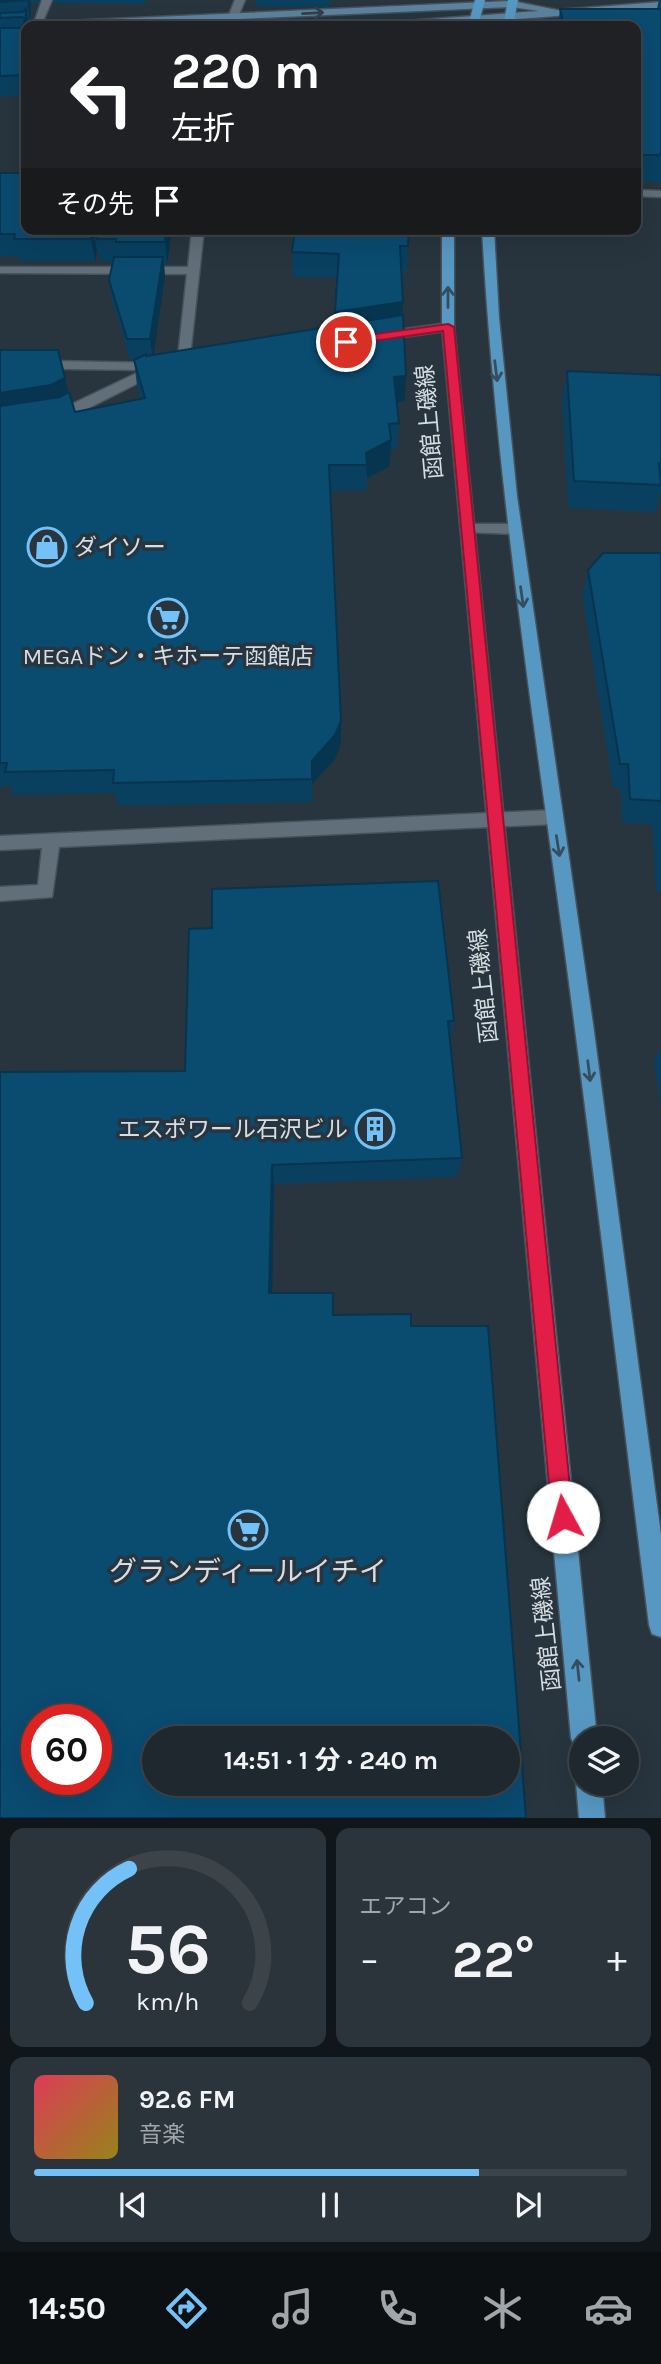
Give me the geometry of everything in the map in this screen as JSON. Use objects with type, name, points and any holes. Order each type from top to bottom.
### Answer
[{"type":"main road","points":[[135,21],[513,2],[553,11]]},
{"type":"main road","points":[[509,21],[513,2]]},
{"type":"main road","points":[[475,21],[479,3]]},
{"type":"main road","points":[[513,21],[553,11],[661,5]]},
{"type":"main road","points":[[0,27],[21,26]]},
{"type":"main road","name":"函館上磯線","points":[[448,235],[448,327],[583,1726]]},
{"type":"main road","points":[[488,235],[492,340],[514,529],[655,1539],[661,1625]]},
{"type":"main road","points":[[590,1796],[592,1818]]},
{"type":"street","points":[[39,21],[47,0]]},
{"type":"street","points":[[233,17],[240,0]]},
{"type":"street","points":[[641,193],[661,194]]},
{"type":"street","points":[[0,365],[188,365],[197,235]]},
{"type":"street","points":[[0,270],[194,271]]},
{"type":"street","points":[[372,337],[448,327]]},
{"type":"street","points":[[36,421],[60,417],[160,367]]},
{"type":"street","points":[[467,529],[514,529]]},
{"type":"street","points":[[0,843],[554,817]]},
{"type":"street","points":[[0,894],[47,892],[51,840]]},
{"type":"building","points":[[26,9],[26,21],[22,17],[0,18],[0,13],[23,12]]},
{"type":"building","points":[[560,9],[661,9],[661,155],[641,155],[641,21],[563,21]]},
{"type":"building","points":[[0,28],[21,28],[21,75],[0,76]]},
{"type":"building","points":[[0,173],[21,173],[21,235],[92,235],[91,239],[14,239],[15,234],[0,234]]},
{"type":"building","points":[[96,235],[166,235],[165,242],[116,242],[116,239],[97,239]]},
{"type":"building","points":[[294,235],[409,235],[408,246],[400,246],[403,302],[335,312],[339,254],[292,252]]},
{"type":"building","points":[[114,257],[163,257],[150,339],[127,339],[109,280]]},
{"type":"building","name":"MEGAドン・キホーテ函館店","points":[[403,315],[406,376],[394,377],[399,423],[389,424],[391,440],[366,453],[367,465],[329,465],[341,721],[335,735],[312,761],[312,779],[113,783],[114,770],[5,772],[7,763],[0,763],[0,406],[60,397],[69,392],[75,412],[145,398],[134,360],[146,354]]},
{"type":"building","points":[[0,350],[58,350],[65,378],[51,385],[0,393]]},
{"type":"building","points":[[567,371],[661,375],[661,485],[574,481]]},
{"type":"building","points":[[603,553],[661,553],[661,801],[630,799],[628,764],[620,764],[588,570]]},
{"type":"building","name":"グランディールイチイ","points":[[438,881],[454,1021],[448,1021],[462,1158],[272,1165],[269,1293],[333,1293],[333,1315],[411,1314],[411,1326],[488,1326],[519,1726],[142,1726],[142,1796],[520,1796],[520,1740],[526,1818],[0,1818],[0,1072],[185,1071],[189,929],[212,928],[212,889]]},
{"type":"place","name":"ダイソー","points":[[47,547]]},
{"type":"place","name":"MEGAドン・キホーテ函館店","points":[[168,618]]},
{"type":"place","name":"エスポワール石沢ビル","points":[[375,1129]]},
{"type":"place","name":"グランディールイチイ","points":[[248,1530]]},
{"type":"route","points":[[346,342],[448,327],[563,1517]]}]
